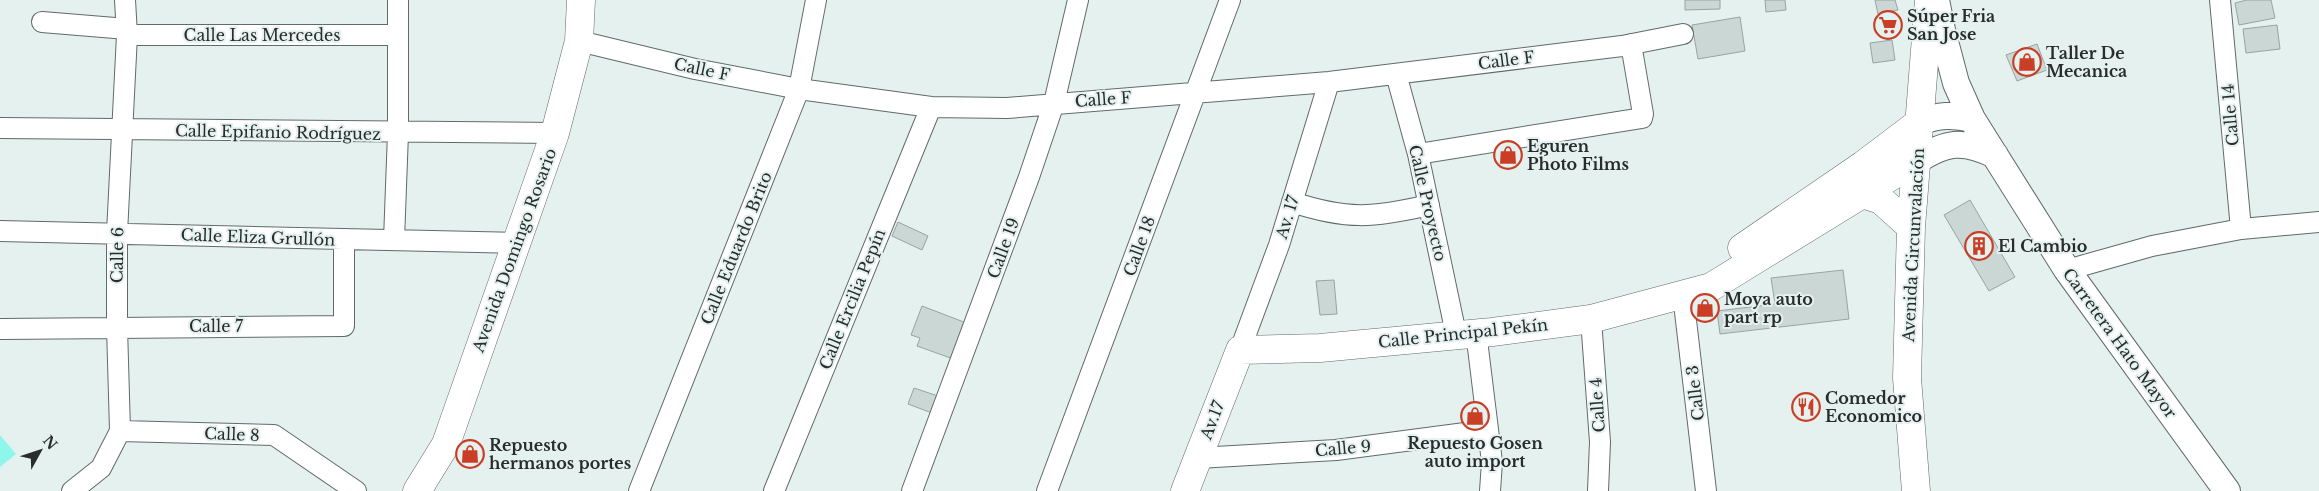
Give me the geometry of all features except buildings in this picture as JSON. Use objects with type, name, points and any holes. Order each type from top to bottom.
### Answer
[{"type":"main road","name":"Avenida Domingo Rosario","points":[[417,491],[446,444],[556,133],[579,41],[581,0]]},
{"type":"main road","name":"Avenida Circunvalación","points":[[1916,491],[1907,378],[1911,227],[1929,0]]},
{"type":"main road","name":"Calle Principal Pekín","points":[[1683,295],[1706,273],[1863,165],[1920,122]]},
{"type":"main road","name":"Calle Principal Pekín","points":[[1240,350],[1320,348],[1492,332],[1591,319],[1683,295],[1711,287],[1916,161]]},
{"type":"main road","points":[[1862,194],[1881,200],[1911,227]]},
{"type":"main road","name":"Av.17","points":[[1185,491],[1240,350]]},
{"type":"street","name":"Calle 6","points":[[72,491],[101,468],[120,431],[117,233],[127,32],[125,0]]},
{"type":"street","points":[[394,240],[398,133],[398,0]]},
{"type":"street","name":"Calle Eduardo Brito","points":[[639,491],[799,89],[816,0]]},
{"type":"street","name":"Calle 19","points":[[912,491],[1004,248],[1054,102],[1078,0]]},
{"type":"street","name":"Calle 18","points":[[1047,491],[1194,92],[1230,0]]},
{"type":"street","name":"Carretera Hato Mayor","points":[[1936,0],[1956,83],[1972,119],[2067,270],[2227,491]]},
{"type":"street","name":"Calle 14","points":[[2220,0],[2241,229]]},
{"type":"street","name":"Calle Las Mercedes","points":[[42,22],[127,32],[397,35]]},
{"type":"street","name":"Calle F","points":[[579,41],[695,69],[799,89],[931,107],[1007,108],[1054,102],[1329,82],[1631,44],[1683,34]]},
{"type":"street","points":[[1418,154],[1642,118],[1644,114],[1631,44]]},
{"type":"street","name":"Calle Proyecto","points":[[1396,74],[1418,154],[1429,205],[1466,333],[1488,430],[1492,462],[1490,491]]},
{"type":"street","name":"Av. 17","points":[[1240,350],[1279,245],[1329,82]]},
{"type":"street","name":"Calle Ercilia Pepín","points":[[774,491],[931,107]]},
{"type":"street","points":[[1920,122],[1943,115],[1956,115],[1972,119]]},
{"type":"street","name":"Calle Epifanio Rodríguez","points":[[0,128],[556,133]]},
{"type":"street","points":[[1916,161],[1936,150],[1959,143],[1971,145],[1995,155]]},
{"type":"street","points":[[1292,202],[1324,213],[1346,216],[1379,215],[1429,205]]},
{"type":"street","points":[[2067,270],[2152,246],[2241,229],[2319,222]]},
{"type":"street","name":"Calle Eliza Grullón","points":[[0,231],[517,243]]},
{"type":"street","name":"Calle 7","points":[[1,329],[344,326],[344,240]]},
{"type":"street","name":"Calle 3","points":[[1683,295],[1706,491]]},
{"type":"street","name":"Calle 4","points":[[1591,319],[1600,442],[1598,491]]},
{"type":"street","name":"Calle 9","points":[[1198,458],[1336,450],[1488,430]]},
{"type":"street","name":"Calle 8","points":[[120,431],[274,435],[356,491]]},
{"type":"shaded area","points":[[0,435],[16,454],[0,467]]},
{"type":"place","name":"Súper Fria San Jose","points":[[1888,25]]},
{"type":"place","name":"Taller De Mecanica","points":[[2027,62]]},
{"type":"place","name":"Eguren Photo Films","points":[[1508,155]]},
{"type":"place","name":"El Cambio","points":[[1979,246]]},
{"type":"place","name":"Moya auto part rp","points":[[1705,308]]},
{"type":"place","name":"Comedor Economico","points":[[1806,407]]},
{"type":"place","name":"Repuesto Gosen auto import","points":[[1475,416]]},
{"type":"place","name":"Repuesto hermanos portes","points":[[470,454]]}]
